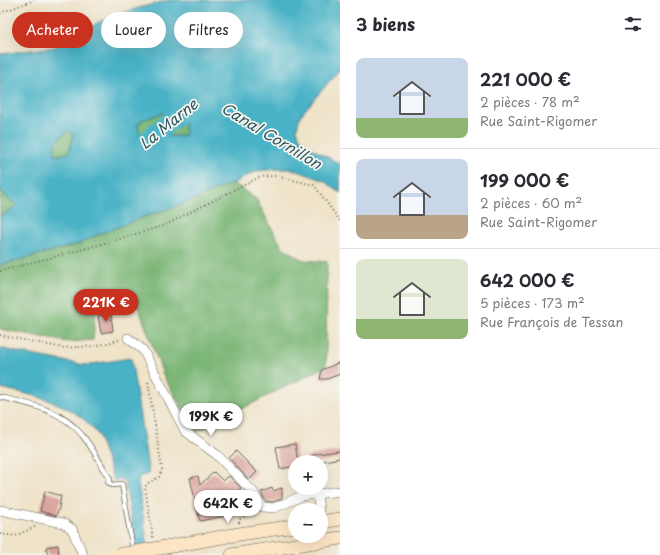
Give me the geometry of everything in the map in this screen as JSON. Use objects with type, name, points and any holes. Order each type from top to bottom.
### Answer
[{"type":"main road","points":[[328,521],[340,520]]},
{"type":"main road","points":[[118,555],[288,527]]},
{"type":"main road","points":[[328,537],[340,538]]},
{"type":"main road","points":[[232,555],[293,550],[307,543]]},
{"type":"street","points":[[128,338],[143,350],[186,431],[217,455],[254,493],[262,507],[274,508],[302,496],[310,495]]},
{"type":"street","points":[[328,493],[340,491]]},
{"type":"street","points":[[0,510],[63,524],[72,529],[83,555]]},
{"type":"lane","points":[[0,397],[45,408],[68,421],[82,434],[109,477],[110,479],[108,482],[112,485],[122,484],[133,555]]},
{"type":"path","points":[[0,13],[34,0]]},
{"type":"path","points":[[0,271],[88,248],[163,226],[260,177],[276,176],[314,185],[340,221]]},
{"type":"path","points":[[0,335],[64,348],[96,346],[128,338]]},
{"type":"path","points":[[148,380],[162,469],[160,478],[148,483],[145,487],[154,540]]},
{"type":"path","points":[[239,534],[240,519],[262,507]]},
{"type":"path","points":[[0,534],[15,536],[49,520]]},
{"type":"green space","points":[[163,113],[181,116],[184,123],[185,135],[174,136],[139,134],[138,125],[142,120]]},
{"type":"green space","points":[[68,131],[73,132],[72,143],[68,153],[55,155],[57,141]]},
{"type":"green space","points":[[233,183],[256,199],[282,247],[303,260],[327,262],[326,366],[196,432],[164,377],[139,309],[131,298],[113,294],[104,298],[95,315],[93,340],[68,342],[0,329],[0,265],[79,244],[95,236],[146,216],[177,206]]},
{"type":"green space","points":[[0,189],[8,199],[17,205],[0,217]]},
{"type":"water","name":"Canal Cornillon","points":[[169,0],[340,0],[340,69],[300,116],[297,128],[302,141],[340,164],[340,193],[325,181],[292,169],[257,171],[233,183],[177,206],[146,216],[95,236],[79,244],[0,265],[0,217],[17,205],[8,199],[0,189],[0,54],[46,48],[93,48],[93,25],[101,21],[101,48],[166,48],[166,12],[126,12]],"holes":[[[163,113],[181,116],[184,123],[185,135],[174,136],[139,134],[138,125],[142,120]],[[68,131],[73,133],[72,143],[68,153],[55,155],[54,146],[60,137]]]},
{"type":"water","points":[[0,348],[85,365],[131,358],[149,474],[140,476],[138,482],[149,555],[137,555],[125,483],[121,479],[114,481],[98,435],[89,424],[67,408],[41,398],[0,388]]},
{"type":"building","points":[[111,314],[113,331],[101,333],[98,316]]},
{"type":"building","points":[[340,362],[340,374],[327,379],[320,379],[322,370]]},
{"type":"building","points":[[295,444],[297,455],[288,455],[288,467],[280,469],[276,447]]},
{"type":"building","points":[[236,451],[257,472],[249,480],[229,458]]},
{"type":"building","points":[[340,451],[340,458],[328,460],[328,455],[313,455]]},
{"type":"building","points":[[214,472],[223,481],[229,476],[241,488],[217,510],[244,500],[226,516],[200,521],[190,478],[198,476],[200,485]]},
{"type":"building","points":[[272,488],[273,491],[282,488],[282,498],[273,502],[266,501],[261,492]]},
{"type":"building","points":[[45,491],[61,496],[56,516],[40,511]]},
{"type":"building","points":[[58,545],[59,555],[48,555],[46,547]]},
{"type":"waterway","name":"La Marne","points":[[131,153],[199,98]]}]
